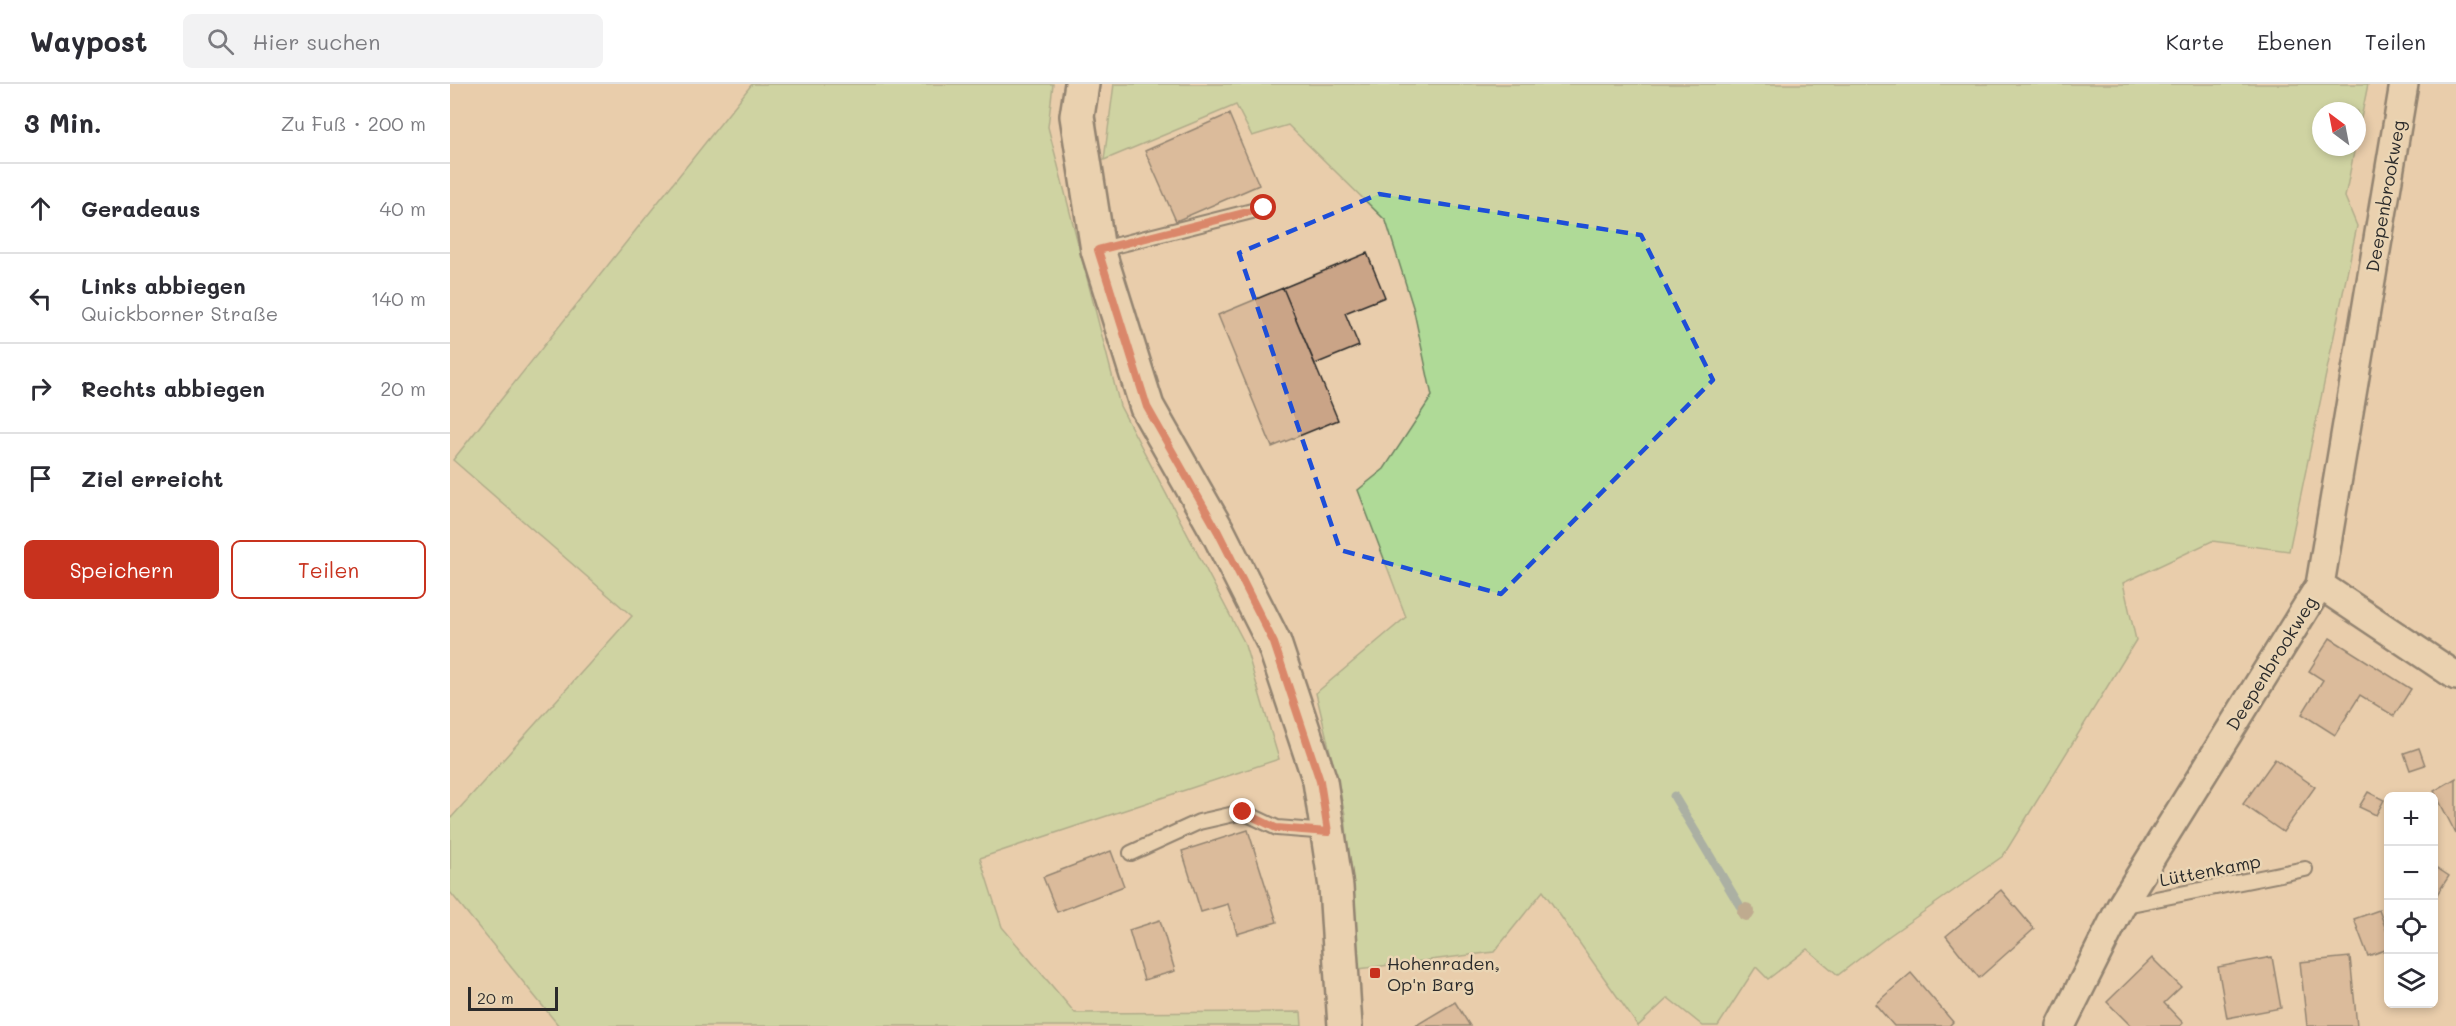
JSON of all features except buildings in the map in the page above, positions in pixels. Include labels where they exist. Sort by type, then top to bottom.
[{"type":"main road","points":[[1082,84],[1077,116],[1098,250],[1147,407],[1218,532],[1274,643],[1320,781],[1336,887],[1345,1026]]},
{"type":"street","name":"Deepenbrookweg","points":[[2061,1026],[2121,906],[2320,585],[2404,84]]},
{"type":"street","points":[[2320,585],[2456,675]]},
{"type":"lane","points":[[1098,250],[1264,208]]},
{"type":"lane","points":[[1131,853],[1199,822],[1243,812],[1276,828],[1328,832]]},
{"type":"lane","name":"Lüttenkamp","points":[[2121,906],[2305,869]]},
{"type":"highlighted area","points":[[1379,194],[1641,235],[1713,380],[1501,594],[1340,550],[1239,253]]},
{"type":"green space","points":[[752,84],[1053,84],[1048,127],[1120,406],[1244,642],[1279,759],[980,858],[1002,927],[1075,1013],[1301,1012],[1302,1026],[559,1026],[450,892],[450,819],[632,616],[453,460]]},
{"type":"green space","points":[[1114,84],[2368,84],[2364,102],[2312,102],[2312,156],[2353,156],[2345,197],[2357,226],[2289,551],[2212,541],[2123,583],[2136,640],[2003,856],[1838,975],[1807,949],[1768,979],[1756,967],[1718,1026],[1703,1026],[1668,998],[1638,1026],[1543,891],[1494,952],[1358,969],[1345,814],[1316,693],[1406,617],[1358,490],[1384,469],[1432,396],[1413,307],[1386,221],[1288,125],[1252,136],[1236,105],[1104,160]]},
{"type":"waterway","points":[[1674,796],[1740,906]]},
{"type":"place","name":"Hohenraden, Op'n Barg","points":[[1375,973]]},
{"type":"route","points":[[1243,812],[1252,814],[1276,828],[1328,832],[1320,781],[1274,643],[1218,532],[1147,407],[1098,250],[1264,208]]}]
